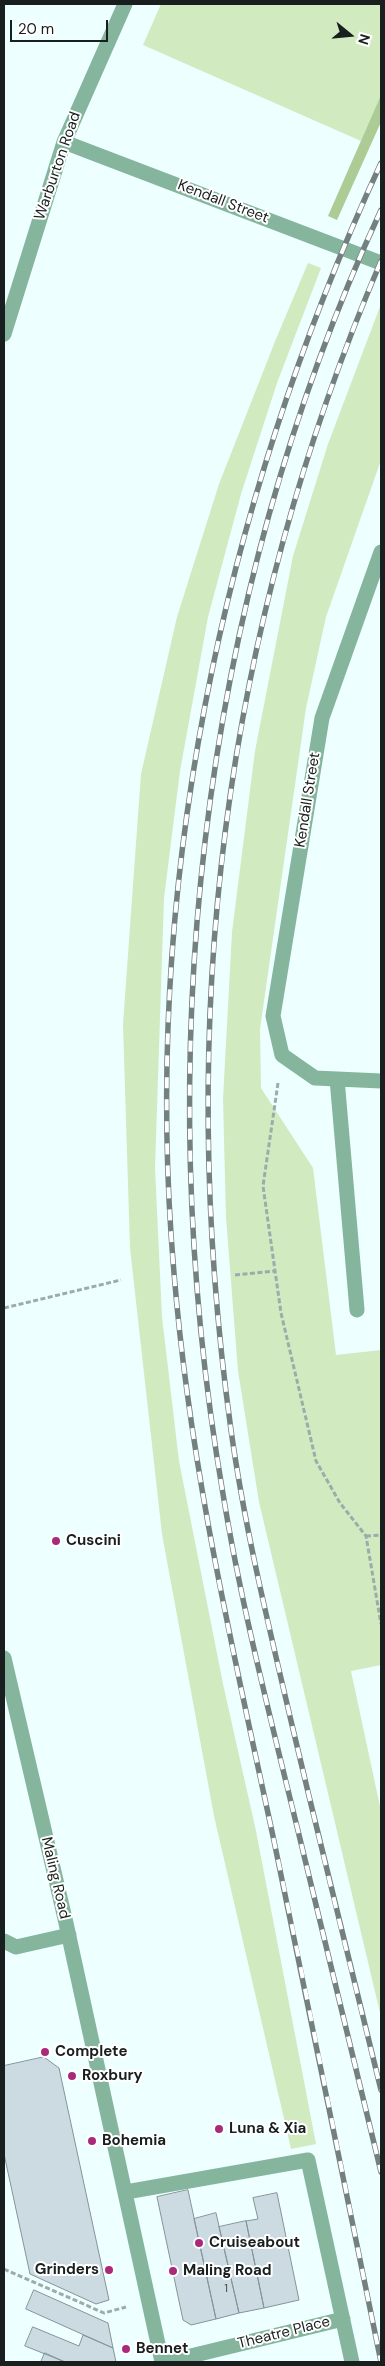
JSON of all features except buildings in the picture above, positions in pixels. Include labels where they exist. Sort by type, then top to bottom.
[{"type":"street","name":"Warburton Road","points":[[4,334],[64,142],[125,4]]},
{"type":"street","name":"Kendall Street","points":[[64,142],[381,263]]},
{"type":"street","name":"Kendall Street","points":[[282,1055],[273,1016],[322,718],[381,552]]},
{"type":"street","points":[[282,1055],[316,1078],[381,1081]]},
{"type":"street","points":[[336,1079],[357,1310]]},
{"type":"street","name":"Maling Road","points":[[4,1658],[69,1935],[162,2362]]},
{"type":"street","points":[[4,1942],[16,1947],[69,1935]]},
{"type":"street","points":[[126,2192],[308,2160],[352,2362]]},
{"type":"street","name":"Theatre Place","points":[[166,2362],[343,2319]]},
{"type":"path","points":[[282,1055],[263,1186],[281,1313],[316,1461],[340,1503],[366,1536],[381,1624]]},
{"type":"path","points":[[235,1275],[275,1271]]},
{"type":"path","points":[[4,1308],[121,1280]]},
{"type":"path","points":[[366,1536],[381,1535]]},
{"type":"path","points":[[4,2269],[104,2313],[150,2300]]},
{"type":"green space","points":[[161,4],[381,4],[381,95],[361,141],[143,45]]},
{"type":"green space","points":[[381,95],[381,122],[337,220],[328,216]]},
{"type":"green space","points":[[308,263],[321,268],[277,383],[241,494],[208,617],[180,771],[164,898],[155,1168],[162,1317],[179,1461],[223,1684],[256,1831],[316,2144],[291,2149],[214,1816],[162,1534],[130,1248],[123,1024],[141,774],[177,617],[219,484]]},
{"type":"green space","points":[[381,304],[381,460],[326,617],[306,708],[260,1029],[261,1088],[313,1168],[336,1355],[381,1350],[381,1665],[351,1671],[381,1811],[381,2017],[259,1502],[238,1371],[226,1217],[223,1099],[232,932],[255,751],[293,556],[328,444]]},
{"type":"railway","points":[[381,163],[325,294],[277,429],[236,566],[205,705],[183,846],[170,987],[167,1130],[174,1273],[181,1346],[202,1488],[229,1629],[381,2362]]},
{"type":"railway","points":[[381,210],[318,362],[268,518],[231,678],[205,840],[192,1003],[191,1168],[201,1331],[223,1494],[239,1581],[258,1667],[381,2172]]},
{"type":"railway","points":[[381,261],[326,402],[282,545],[248,689],[225,835],[212,982],[208,1130],[215,1279],[231,1430],[243,1504],[283,1688],[381,2090]]},
{"type":"place","name":"Cuscini","points":[[56,1541]]},
{"type":"place","name":"Complete","points":[[45,2052]]},
{"type":"place","name":"Roxbury","points":[[72,2076]]},
{"type":"place","name":"Luna & Xia","points":[[219,2129]]},
{"type":"place","name":"Bohemia","points":[[92,2141]]},
{"type":"place","name":"Cruiseabout","points":[[199,2243]]},
{"type":"place","name":"Grinders","points":[[109,2270]]},
{"type":"place","name":"Maling Road","points":[[173,2271]]},
{"type":"place","name":"Bennet","points":[[126,2349]]}]
